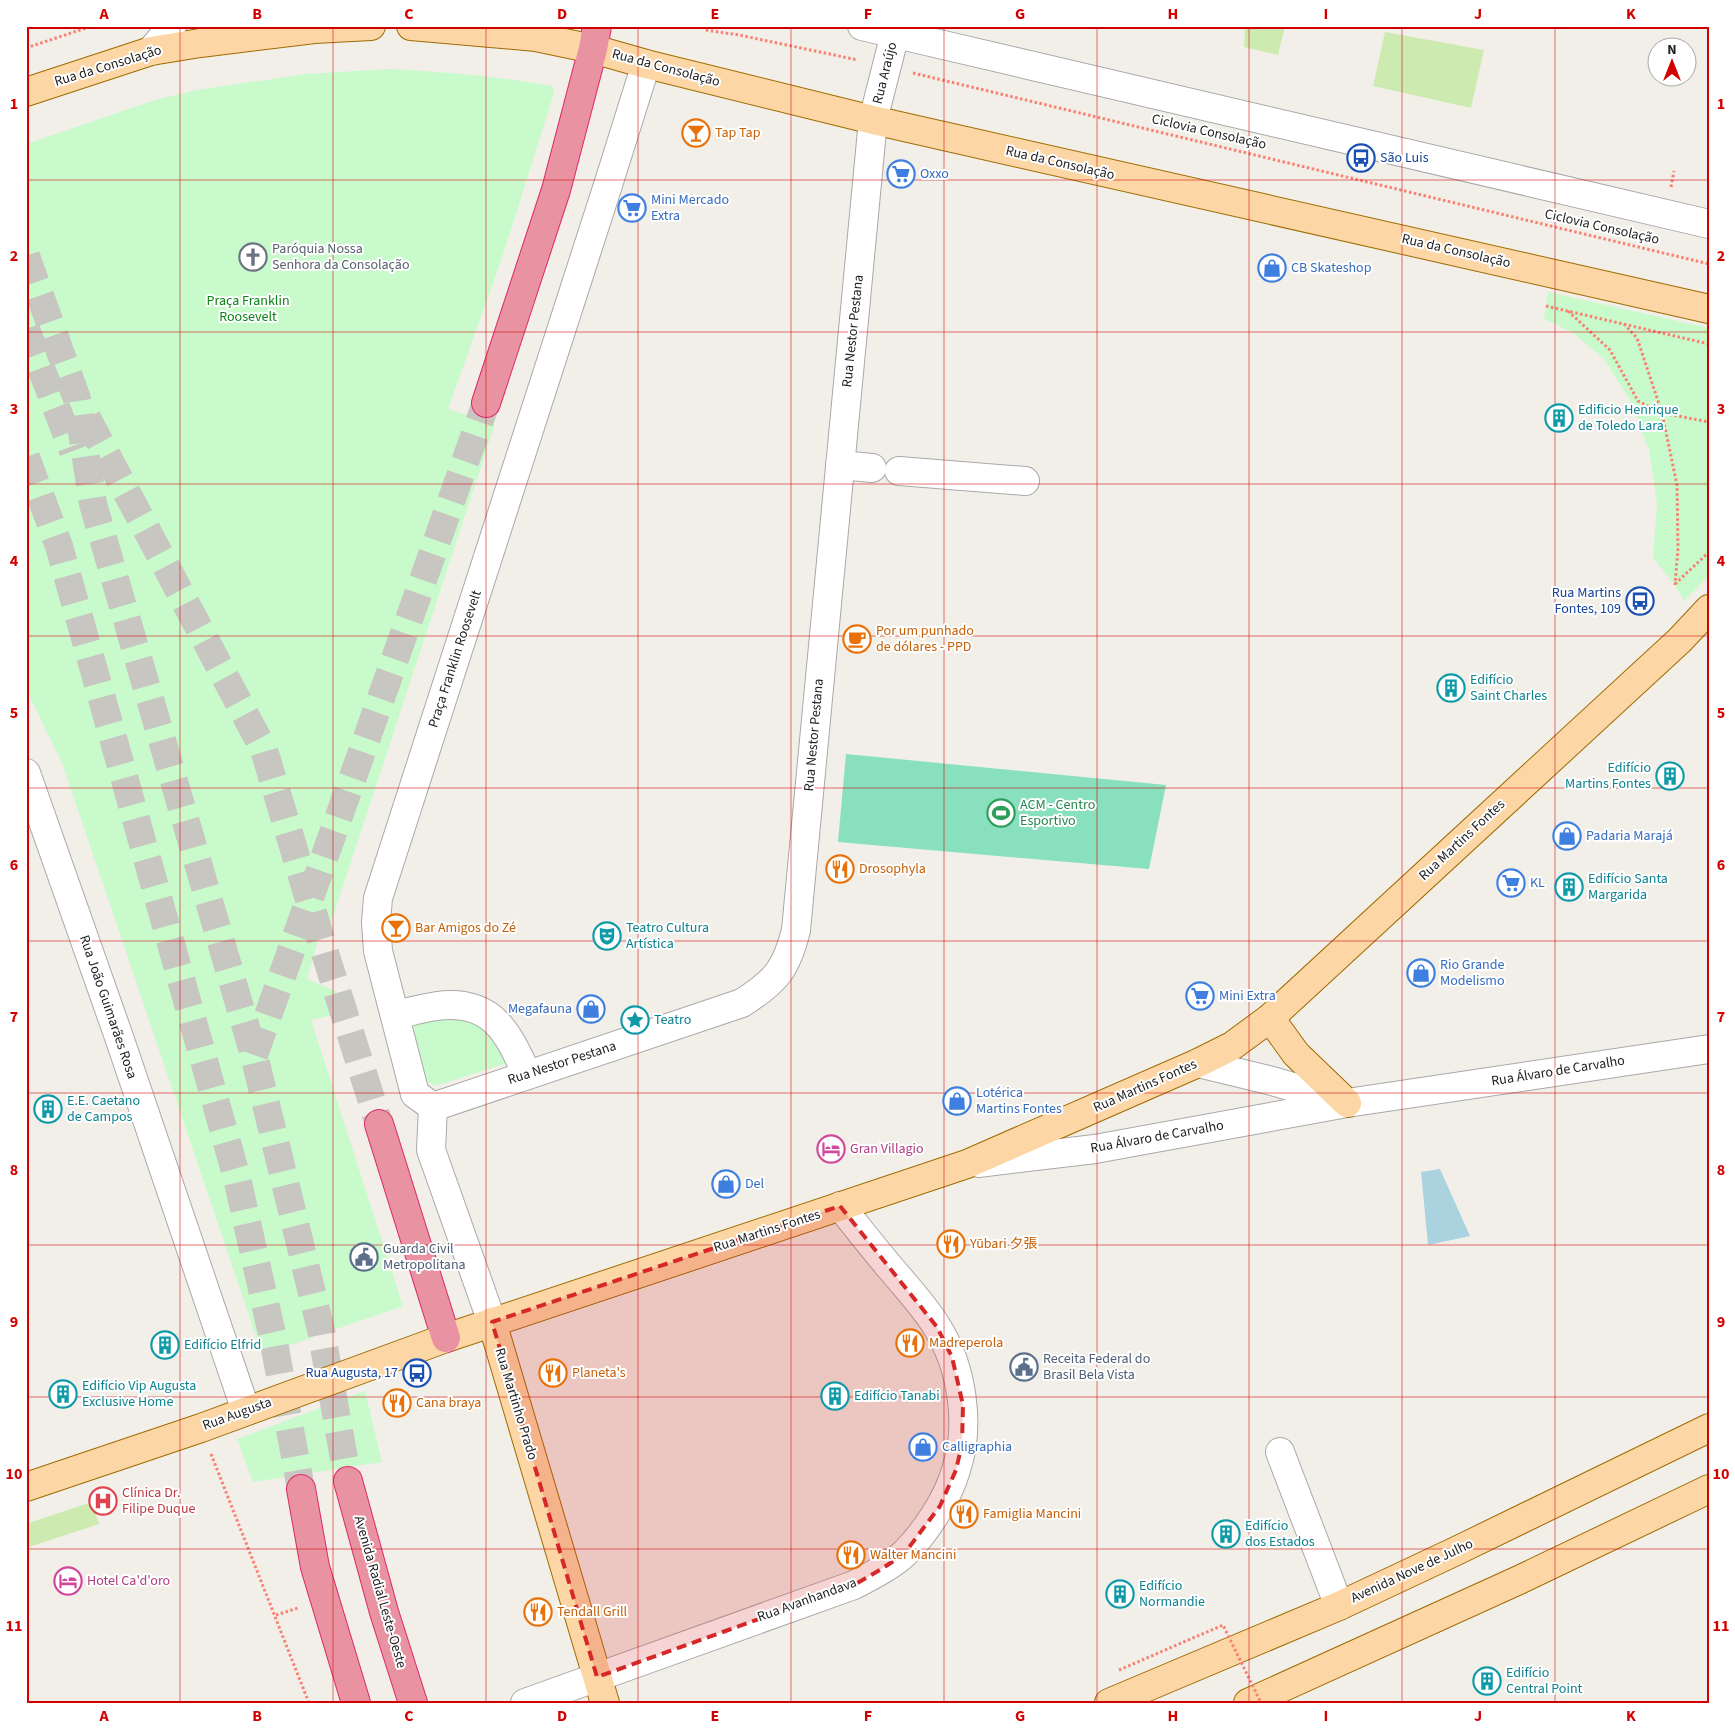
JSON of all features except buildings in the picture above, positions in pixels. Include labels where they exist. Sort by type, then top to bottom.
[{"type":"highway","points":[[486,403],[556,190],[595,38]]},
{"type":"highway","points":[[379,1124],[446,1338]]},
{"type":"highway","name":"Avenida Radial Leste-Oeste","points":[[348,1481],[384,1612],[413,1703]]},
{"type":"highway","points":[[301,1489],[315,1567],[356,1703]]},
{"type":"main road","name":"Rua da Consolação","points":[[26,92],[151,51],[200,42],[314,29],[370,26]]},
{"type":"main road","name":"Rua da Consolação","points":[[411,26],[475,30],[536,37],[595,38],[646,64],[873,120],[1709,309]]},
{"type":"main road","name":"Rua Martins Fontes","points":[[446,1338],[967,1164],[1198,1063],[1232,1046],[1270,1018],[1680,640],[1709,609]]},
{"type":"main road","points":[[1270,1018],[1296,1054],[1347,1103]]},
{"type":"main road","name":"Rua Martinho Prado","points":[[492,1322],[605,1703]]},
{"type":"main road","name":"Rua Augusta","points":[[26,1488],[201,1428],[446,1338]]},
{"type":"main road","name":"Avenida Nove de Julho","points":[[1109,1703],[1339,1606],[1709,1428]]},
{"type":"main road","points":[[1248,1703],[1519,1580],[1709,1489]]},
{"type":"street","points":[[151,51],[172,26]]},
{"type":"street","points":[[862,26],[896,30],[1709,224]]},
{"type":"street","name":"Rua Araújo","points":[[873,120],[896,30]]},
{"type":"street","name":"Praça Franklin Roosevelt","points":[[433,1107],[415,1094],[378,951],[376,922],[378,898],[646,64]]},
{"type":"street","name":"Rua Nestor Pestana","points":[[433,1107],[742,1003],[766,987],[783,968],[792,947],[796,930],[873,120]]},
{"type":"street","points":[[840,465],[872,468]]},
{"type":"street","points":[[900,471],[1025,481]]},
{"type":"street","name":"Rua João Guimarães Rosa","points":[[26,773],[120,1040],[246,1411]]},
{"type":"street","points":[[395,1015],[438,1006],[481,1010],[496,1022],[509,1039],[527,1075]]},
{"type":"street","name":"Rua Álvaro de Carvalho","points":[[967,1164],[1095,1148],[1347,1103],[1709,1048]]},
{"type":"street","name":"Rua Álvaro de Carvalho","points":[[1198,1063],[1272,1081],[1347,1103]]},
{"type":"street","name":"Rua Martinho Prado","points":[[433,1107],[431,1150],[492,1322]]},
{"type":"street","name":"Rua Avanhandava","points":[[525,1703],[854,1585],[904,1554],[923,1532],[940,1506],[956,1470],[962,1444],[963,1405],[952,1357],[932,1320],[840,1206]]},
{"type":"street","points":[[1280,1452],[1339,1606]]},
{"type":"path","points":[[26,48],[92,26]]},
{"type":"path","name":"Ciclovia Consolação","points":[[706,26],[705,30],[739,35],[887,67],[1709,264]]},
{"type":"path","points":[[1546,306],[1709,344]]},
{"type":"path","points":[[1568,311],[1610,350],[1638,401],[1662,413],[1709,422]]},
{"type":"path","points":[[1624,324],[1637,338],[1662,413],[1677,485],[1678,548],[1675,585],[1709,552]]},
{"type":"path","points":[[201,1428],[309,1703]]},
{"type":"path","points":[[1119,1670],[1223,1625],[1261,1703]]},
{"type":"highlighted area","points":[[840,1206],[937,1327],[952,1357],[963,1405],[962,1444],[956,1470],[940,1506],[904,1554],[854,1585],[597,1677],[492,1322]]},
{"type":"green space","points":[[1245,26],[1285,26],[1278,55],[1244,47]]},
{"type":"green space","points":[[1385,32],[1484,50],[1471,108],[1373,86]]},
{"type":"green space","name":"Praça Franklin Roosevelt","points":[[389,69],[451,73],[511,80],[552,86],[554,93],[502,258],[448,409],[495,424],[328,932],[321,929],[307,979],[338,993],[352,1011],[311,1020],[403,1306],[270,1352],[264,1351],[259,1345],[62,763],[26,689],[26,144],[158,99],[197,90],[306,74]]},
{"type":"green space","points":[[1548,292],[1709,328],[1709,576],[1684,601],[1675,585],[1653,558],[1657,503],[1649,450],[1631,402],[1604,359],[1572,332],[1544,319]]},
{"type":"green space","name":"ACM - Centro Esportivo","points":[[846,754],[1166,785],[1149,869],[838,842]]},
{"type":"green space","points":[[453,1016],[486,1025],[511,1062],[435,1086],[424,1079],[409,1023]]},
{"type":"green space","points":[[365,1391],[382,1462],[253,1482],[237,1439]]},
{"type":"green space","points":[[92,1502],[99,1524],[26,1548],[26,1524]]},
{"type":"water","points":[[1440,1169],[1470,1236],[1428,1245],[1421,1172]]},
{"type":"tunnel","points":[[26,256],[77,399],[93,504],[254,1055],[321,1330],[348,1481]]},
{"type":"tunnel","points":[[26,329],[73,451]]},
{"type":"tunnel","points":[[254,1055],[486,403]]},
{"type":"tunnel","points":[[87,418],[264,750],[379,1124]]},
{"type":"tunnel","points":[[26,457],[59,546],[237,1178],[274,1343],[301,1489]]},
{"type":"place","name":"Tap Tap","points":[[696,133]]},
{"type":"place","name":"São Luis","points":[[1361,158]]},
{"type":"place","name":"Oxxo","points":[[901,174]]},
{"type":"place","name":"Mini Mercado Extra","points":[[632,208]]},
{"type":"place","name":"Paróquia Nossa Senhora da Consolação","points":[[253,257]]},
{"type":"place","name":"CB Skateshop","points":[[1272,268]]},
{"type":"place","name":"Edificio Henrique de Toledo Lara","points":[[1559,418]]},
{"type":"place","name":"Rua Martins Fontes, 109","points":[[1640,601]]},
{"type":"place","name":"Por um punhado de dólares - PPD","points":[[857,639]]},
{"type":"place","name":"Edifício Saint Charles","points":[[1451,688]]},
{"type":"place","name":"Edifício Martins Fontes","points":[[1670,776]]},
{"type":"place","name":"ACM - Centro Esportivo","points":[[1001,813]]},
{"type":"place","name":"Padaria Marajá","points":[[1567,836]]},
{"type":"place","name":"Drosophyla","points":[[840,869]]},
{"type":"place","name":"KL","points":[[1511,883]]},
{"type":"place","name":"Edifício Santa Margarida","points":[[1569,887]]},
{"type":"place","name":"Bar Amigos do Zé","points":[[396,928]]},
{"type":"place","name":"Teatro Cultura Artística","points":[[607,936]]},
{"type":"place","name":"Rio Grande Modelismo","points":[[1421,973]]},
{"type":"place","name":"Mini Extra","points":[[1200,996]]},
{"type":"place","name":"Megafauna","points":[[591,1009]]},
{"type":"place","name":"Teatro","points":[[635,1020]]},
{"type":"place","name":"Lotérica Martins Fontes","points":[[957,1101]]},
{"type":"place","name":"E.E. Caetano de Campos","points":[[48,1109]]},
{"type":"place","name":"Gran Villagio","points":[[831,1149]]},
{"type":"place","name":"Del","points":[[726,1184]]},
{"type":"place","name":"Yūbari 夕張","points":[[951,1244]]},
{"type":"place","name":"Guarda Civil Metropolitana","points":[[364,1257]]},
{"type":"place","name":"Madreperola","points":[[910,1343]]},
{"type":"place","name":"Edifício Elfrid","points":[[165,1345]]},
{"type":"place","name":"Receita Federal do Brasil Bela Vista","points":[[1024,1367]]},
{"type":"place","name":"Rua Augusta, 17","points":[[417,1373]]},
{"type":"place","name":"Planeta's","points":[[553,1373]]},
{"type":"place","name":"Edifício Vip Augusta Exclusive Home","points":[[63,1394]]},
{"type":"place","name":"Edifício Tanabi","points":[[835,1396]]},
{"type":"place","name":"Cana braya","points":[[397,1403]]},
{"type":"place","name":"Calligraphia","points":[[923,1447]]},
{"type":"place","name":"Clínica Dr. Filipe Duque","points":[[103,1501]]},
{"type":"place","name":"Famiglia Mancini","points":[[964,1514]]},
{"type":"place","name":"Edifício dos Estados","points":[[1226,1534]]},
{"type":"place","name":"Walter Mancini","points":[[851,1555]]},
{"type":"place","name":"Hotel Ca'd'oro","points":[[68,1581]]},
{"type":"place","name":"Edifício Normandie","points":[[1120,1594]]},
{"type":"place","name":"Tendall Grill","points":[[538,1612]]},
{"type":"place","name":"Edifício Central Point","points":[[1487,1681]]}]
